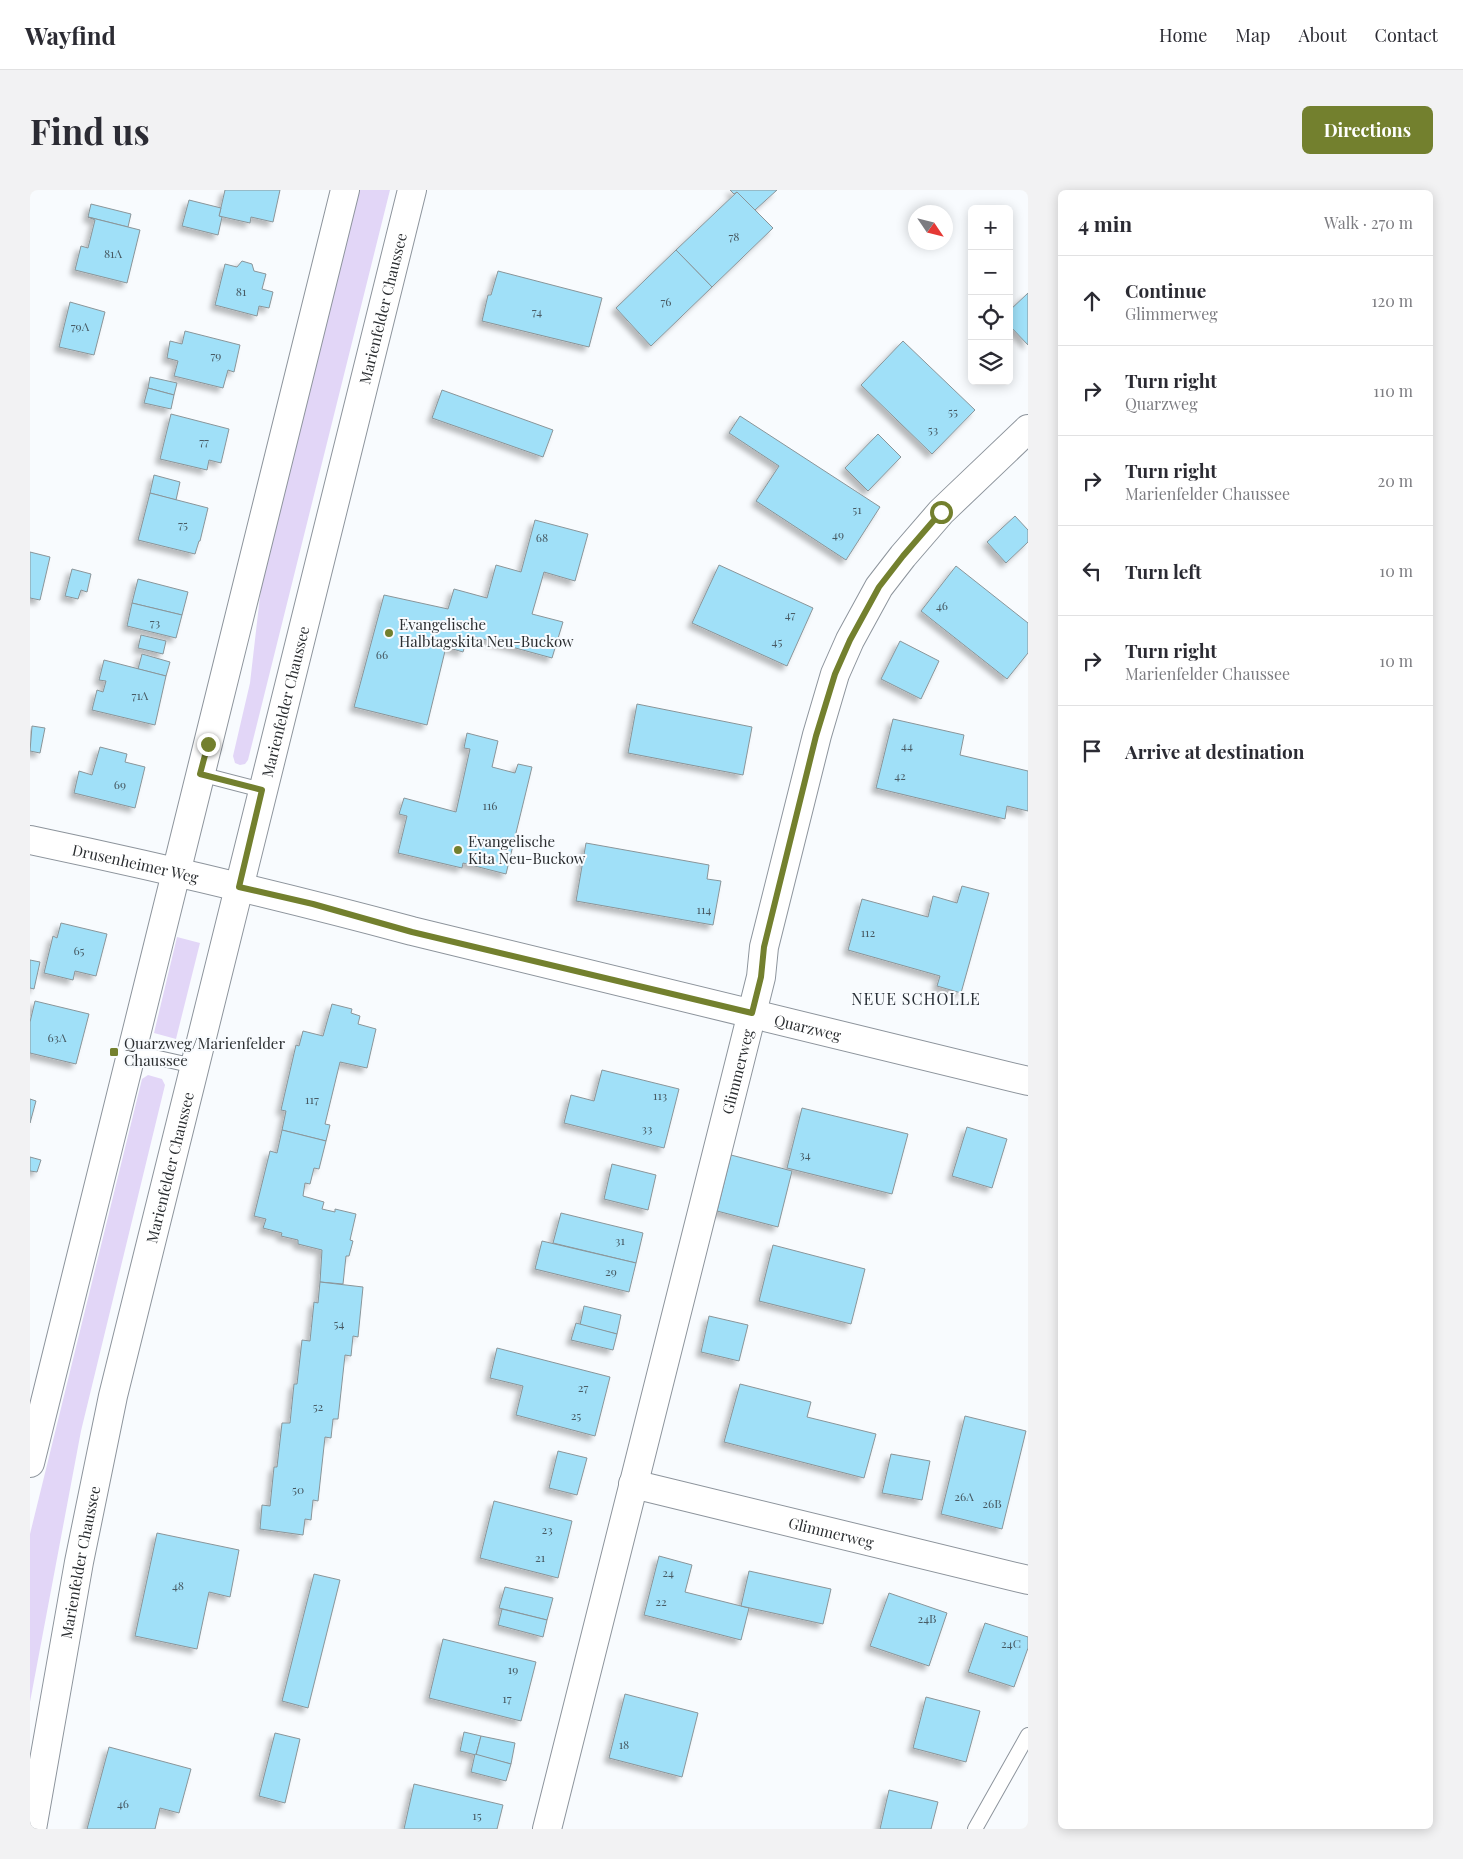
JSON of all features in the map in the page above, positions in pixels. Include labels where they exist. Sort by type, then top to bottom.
[{"type":"main road","points":[[30,1464],[345,190]]},
{"type":"main road","name":"Marienfelder Chaussee","points":[[32,1829],[60,1666],[115,1387],[412,190]]},
{"type":"main road","name":"Glimmerweg","points":[[547,1829],[761,977],[764,947],[816,736],[835,674],[850,640],[879,587],[903,556],[941,512],[1028,429]]},
{"type":"main road","name":"Drusenheimer Weg","points":[[30,840],[239,887]]},
{"type":"main road","name":"Quarzweg","points":[[239,887],[313,904],[412,932],[1028,1081]]},
{"type":"main road","name":"Glimmerweg","points":[[633,1484],[1028,1580]]},
{"type":"lane","points":[[200,774],[262,790]]},
{"type":"lane","points":[[132,1052],[194,1066]]},
{"type":"lane","points":[[975,1829],[1028,1735]]},
{"type":"shaded area","points":[[359,190],[390,190],[248,760],[245,764],[240,765],[235,763],[233,756],[250,683],[262,579]]},
{"type":"shaded area","points":[[177,937],[200,943],[176,1039],[154,1033]]},
{"type":"shaded area","points":[[148,1075],[162,1079],[165,1085],[81,1431],[30,1702],[30,1534],[142,1079]]},
{"type":"building","points":[[225,190],[280,190],[273,222],[251,217],[250,223],[219,216]]},
{"type":"building","points":[[730,190],[777,190],[755,210],[737,192],[734,194]]},
{"type":"building","points":[[737,192],[773,228],[712,287],[676,250]]},
{"type":"building","points":[[189,200],[221,208],[219,216],[222,217],[218,235],[182,226]]},
{"type":"building","points":[[91,204],[131,214],[128,227],[88,217]]},
{"type":"building","points":[[88,217],[140,230],[127,283],[75,270],[81,246],[88,248],[95,220]]},
{"type":"building","points":[[676,250],[712,287],[651,346],[616,308]]},
{"type":"building","points":[[242,261],[252,264],[254,271],[266,274],[262,289],[273,292],[269,308],[259,306],[257,316],[215,305],[225,264],[237,267]]},
{"type":"building","points":[[498,271],[602,298],[589,347],[482,321],[488,295],[491,295]]},
{"type":"building","points":[[1028,293],[1028,345],[1013,329],[1013,307]]},
{"type":"building","points":[[70,302],[105,312],[94,355],[59,347]]},
{"type":"building","points":[[185,331],[240,345],[234,372],[228,370],[223,388],[174,376],[178,361],[167,358],[170,341],[182,344]]},
{"type":"building","points":[[903,341],[975,410],[932,454],[861,385]]},
{"type":"building","points":[[150,377],[177,383],[174,395],[148,388]]},
{"type":"building","points":[[148,388],[174,395],[171,409],[144,403]]},
{"type":"building","points":[[442,390],[553,430],[543,457],[432,418]]},
{"type":"building","points":[[171,414],[229,429],[221,463],[209,460],[207,470],[160,459]]},
{"type":"building","points":[[740,416],[880,507],[846,560],[756,501],[779,466],[729,433]]},
{"type":"building","points":[[878,434],[901,457],[868,491],[845,468]]},
{"type":"building","points":[[154,475],[180,482],[176,500],[150,493]]},
{"type":"building","points":[[150,493],[208,508],[195,554],[138,540]]},
{"type":"building","points":[[1015,516],[1028,530],[1028,542],[1006,563],[987,542]]},
{"type":"building","points":[[535,520],[588,534],[575,581],[544,572],[532,614],[563,622],[552,658],[468,635],[463,652],[446,647],[427,725],[354,707],[384,595],[448,609],[454,589],[487,598],[496,565],[521,572]]},
{"type":"building","points":[[30,552],[50,557],[40,600],[30,598]]},
{"type":"building","points":[[719,565],[813,608],[787,666],[692,623]]},
{"type":"building","points":[[956,566],[1028,623],[1028,653],[1007,679],[921,611]]},
{"type":"building","points":[[72,569],[91,574],[87,592],[81,590],[78,599],[65,596]]},
{"type":"building","points":[[138,579],[188,592],[182,615],[132,603]]},
{"type":"building","points":[[132,603],[182,615],[176,638],[127,626]]},
{"type":"building","points":[[141,635],[166,641],[163,654],[138,648]]},
{"type":"building","points":[[900,641],[939,661],[921,699],[881,679]]},
{"type":"building","points":[[142,654],[170,662],[166,676],[138,669]]},
{"type":"building","points":[[104,660],[166,676],[155,725],[92,710],[97,690],[103,692],[106,681],[99,680]]},
{"type":"building","points":[[637,704],[752,727],[743,775],[628,753]]},
{"type":"building","points":[[893,719],[964,735],[960,755],[1028,771],[1028,811],[1007,806],[1005,819],[876,788]]},
{"type":"building","points":[[32,726],[45,728],[40,753],[30,751]]},
{"type":"building","points":[[467,733],[498,741],[492,767],[515,773],[518,764],[532,767],[506,874],[463,863],[462,868],[398,853],[407,816],[399,814],[404,798],[456,812],[470,749],[464,748]]},
{"type":"building","points":[[100,747],[127,754],[125,762],[145,767],[135,808],[74,793],[79,771],[92,775]]},
{"type":"building","points":[[586,843],[709,865],[707,879],[721,881],[713,925],[576,901]]},
{"type":"building","points":[[962,886],[989,893],[961,993],[937,986],[940,976],[848,950],[862,899],[928,917],[933,896],[957,903]]},
{"type":"building","points":[[61,923],[107,934],[96,976],[75,971],[73,980],[44,973],[53,936],[57,938]]},
{"type":"building","points":[[30,960],[40,962],[34,989],[30,988]]},
{"type":"building","points":[[35,1001],[89,1014],[76,1064],[30,1053],[30,1022]]},
{"type":"building","points":[[332,1004],[352,1009],[351,1013],[360,1016],[358,1024],[376,1029],[367,1068],[340,1062],[325,1124],[330,1125],[326,1141],[282,1130],[286,1111],[281,1110],[296,1045],[299,1046],[303,1031],[323,1036]]},
{"type":"building","points":[[602,1070],[679,1089],[664,1148],[564,1123],[571,1095],[594,1101]]},
{"type":"building","points":[[30,1099],[36,1101],[30,1123]]},
{"type":"building","points":[[802,1108],[908,1134],[892,1194],[787,1168]]},
{"type":"building","points":[[967,1127],[1007,1139],[992,1188],[952,1176]]},
{"type":"building","points":[[282,1130],[326,1141],[319,1169],[314,1168],[310,1184],[305,1183],[303,1196],[324,1202],[322,1209],[335,1212],[335,1209],[356,1214],[350,1240],[353,1241],[349,1256],[346,1256],[343,1284],[320,1282],[322,1250],[298,1244],[298,1240],[281,1236],[282,1233],[263,1228],[266,1219],[254,1216],[270,1151],[277,1153]]},
{"type":"building","points":[[731,1155],[792,1171],[778,1227],[717,1211]]},
{"type":"building","points":[[30,1157],[41,1160],[37,1172],[30,1171]]},
{"type":"building","points":[[612,1164],[656,1175],[648,1210],[604,1199]]},
{"type":"building","points":[[561,1213],[643,1233],[636,1263],[553,1243]]},
{"type":"building","points":[[542,1241],[636,1263],[629,1292],[535,1269]]},
{"type":"building","points":[[773,1245],[865,1269],[851,1324],[759,1301]]},
{"type":"building","points":[[320,1282],[363,1287],[358,1337],[353,1336],[351,1356],[345,1355],[338,1419],[333,1419],[331,1438],[325,1437],[318,1501],[313,1500],[311,1520],[305,1519],[303,1535],[260,1529],[262,1505],[270,1506],[274,1467],[277,1467],[282,1423],[290,1423],[294,1384],[297,1384],[302,1340],[310,1341],[314,1302],[318,1303]]},
{"type":"building","points":[[584,1306],[621,1315],[617,1334],[580,1325]]},
{"type":"building","points":[[709,1316],[748,1325],[739,1361],[701,1352]]},
{"type":"building","points":[[576,1323],[617,1334],[613,1350],[571,1340]]},
{"type":"building","points":[[497,1348],[610,1377],[595,1436],[516,1415],[523,1386],[490,1378]]},
{"type":"building","points":[[740,1384],[811,1402],[807,1417],[876,1434],[864,1478],[724,1442]]},
{"type":"building","points":[[965,1416],[1026,1431],[1002,1529],[941,1514]]},
{"type":"building","points":[[558,1451],[587,1458],[577,1495],[549,1488]]},
{"type":"building","points":[[891,1454],[930,1461],[922,1500],[882,1493]]},
{"type":"building","points":[[494,1501],[572,1521],[558,1578],[480,1558]]},
{"type":"building","points":[[157,1533],[239,1550],[230,1597],[209,1592],[197,1649],[135,1636]]},
{"type":"building","points":[[659,1556],[692,1565],[685,1592],[749,1608],[741,1640],[644,1615]]},
{"type":"building","points":[[749,1571],[831,1589],[823,1624],[741,1606]]},
{"type":"building","points":[[314,1574],[340,1580],[308,1708],[282,1701]]},
{"type":"building","points":[[505,1587],[553,1598],[547,1620],[499,1608]]},
{"type":"building","points":[[889,1593],[947,1613],[929,1666],[870,1646]]},
{"type":"building","points":[[502,1609],[547,1620],[543,1637],[498,1625]]},
{"type":"building","points":[[985,1623],[1028,1637],[1028,1648],[1014,1687],[968,1672]]},
{"type":"building","points":[[443,1639],[536,1662],[521,1721],[429,1698]]},
{"type":"building","points":[[625,1694],[698,1713],[682,1777],[609,1758]]},
{"type":"building","points":[[926,1697],[980,1711],[966,1762],[913,1748]]},
{"type":"building","points":[[464,1732],[481,1736],[476,1755],[460,1751]]},
{"type":"building","points":[[275,1733],[300,1739],[285,1803],[259,1796]]},
{"type":"building","points":[[481,1736],[515,1743],[511,1764],[476,1755]]},
{"type":"building","points":[[109,1747],[191,1769],[179,1813],[160,1808],[155,1829],[87,1829]]},
{"type":"building","points":[[475,1754],[511,1764],[506,1781],[471,1772]]},
{"type":"building","points":[[414,1784],[503,1805],[497,1829],[404,1829]]},
{"type":"building","points":[[889,1790],[938,1802],[931,1829],[880,1829]]},
{"type":"place","name":"Evangelische Halbtagskita Neu-Buckow","points":[[389,633]]},
{"type":"place","name":"Evangelische Kita Neu-Buckow","points":[[458,850]]},
{"type":"place","name":"Quarzweg/Marienfelder Chaussee","points":[[114,1052]]},
{"type":"district","name":"NEUE SCHOLLE","points":[[916,998]]},
{"type":"route","points":[[208,744],[200,774],[262,790],[239,887],[313,904],[412,932],[752,1013],[761,977],[764,947],[816,736],[835,674],[850,640],[879,587],[941,512]]}]
